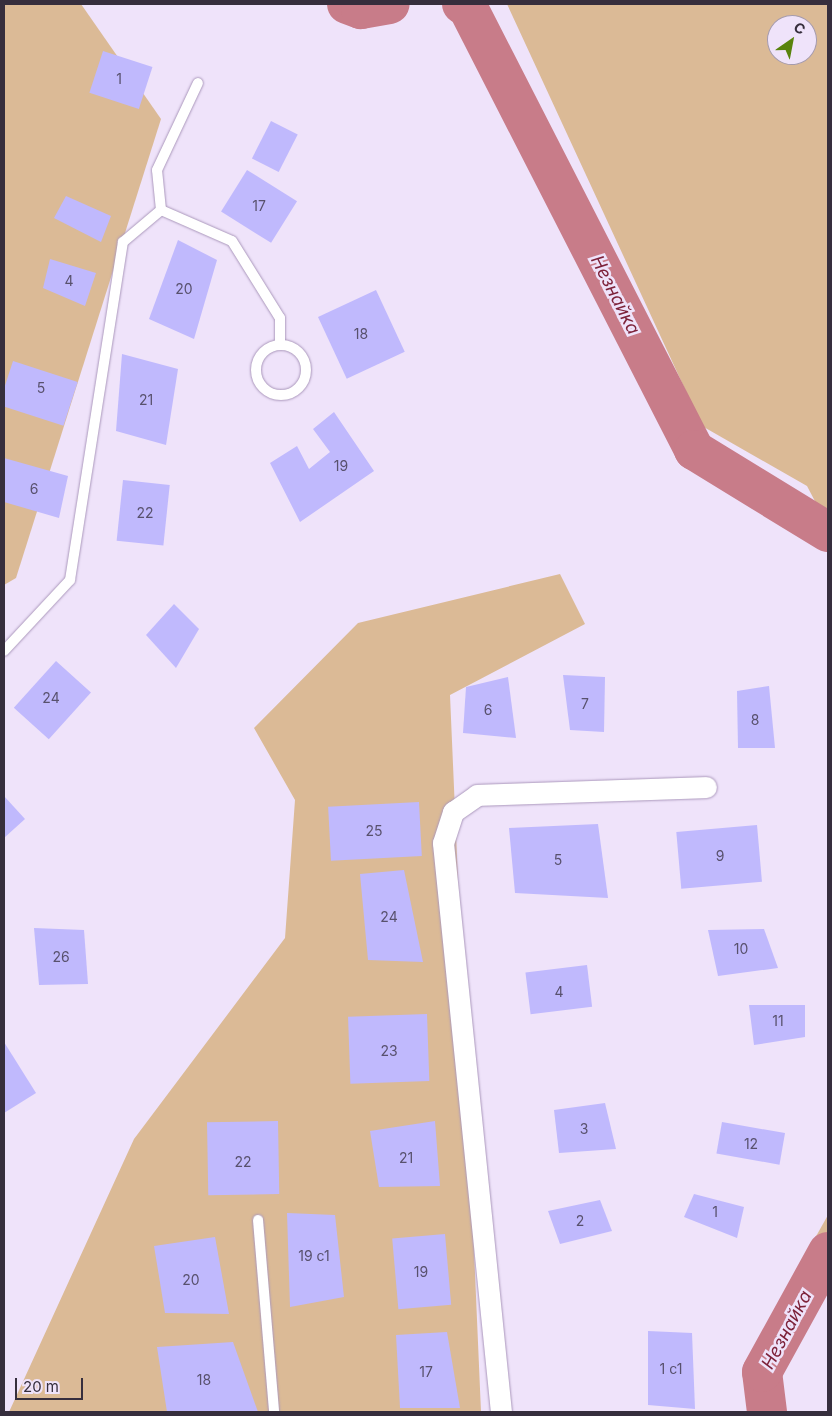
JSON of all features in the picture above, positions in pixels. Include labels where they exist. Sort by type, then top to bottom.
[{"type":"street","points":[[501,1412],[443,843],[453,812],[477,795],[706,787]]},
{"type":"lane","points":[[161,210],[157,170],[198,83]]},
{"type":"lane","points":[[161,210],[232,241],[280,318],[280,344]]},
{"type":"lane","points":[[4,651],[70,580],[123,242],[161,210]]},
{"type":"lane","points":[[280,344],[294,348],[307,363],[303,384],[286,396],[262,390],[254,370],[262,352],[280,344]]},
{"type":"lane","points":[[258,1220],[274,1412]]},
{"type":"shaded area","points":[[4,4],[81,4],[161,119],[16,578],[4,585]]},
{"type":"shaded area","points":[[507,4],[828,4],[828,526],[807,486],[702,426]]},
{"type":"shaded area","points":[[560,574],[585,624],[450,695],[481,1412],[9,1412],[134,1139],[285,938],[295,800],[254,728],[358,623]]},
{"type":"shaded area","points":[[828,1215],[828,1262],[806,1254]]},
{"type":"building","points":[[103,51],[152,67],[139,109],[89,93]]},
{"type":"building","points":[[271,121],[298,135],[279,172],[252,158]]},
{"type":"building","points":[[247,170],[297,201],[271,243],[221,212]]},
{"type":"building","points":[[66,196],[111,216],[101,242],[54,218]]},
{"type":"building","points":[[178,240],[217,260],[194,339],[149,319]]},
{"type":"building","points":[[50,259],[96,273],[85,306],[43,288]]},
{"type":"building","points":[[376,290],[405,352],[347,379],[318,317]]},
{"type":"building","points":[[122,354],[178,369],[166,445],[116,431]]},
{"type":"building","points":[[13,361],[78,382],[63,426],[4,406],[4,389]]},
{"type":"building","points":[[334,412],[374,471],[300,522],[270,463],[297,446],[309,469],[330,452],[313,429]]},
{"type":"building","points":[[4,458],[68,476],[59,518],[4,502]]},
{"type":"building","points":[[123,480],[170,485],[163,546],[117,541]]},
{"type":"building","points":[[174,604],[199,629],[176,668],[146,635]]},
{"type":"building","points":[[56,661],[91,692],[49,739],[14,708]]},
{"type":"building","points":[[563,675],[605,677],[604,732],[570,730]]},
{"type":"building","points":[[508,677],[516,738],[463,733],[466,687]]},
{"type":"building","points":[[769,686],[775,748],[738,748],[737,691]]},
{"type":"building","points":[[4,796],[25,819],[4,838]]},
{"type":"building","points":[[419,802],[422,856],[331,861],[328,807]]},
{"type":"building","points":[[598,824],[608,898],[515,893],[509,828]]},
{"type":"building","points":[[757,825],[762,882],[681,889],[676,832]]},
{"type":"building","points":[[404,870],[423,962],[368,960],[360,874]]},
{"type":"building","points":[[34,928],[84,930],[88,984],[39,985]]},
{"type":"building","points":[[764,929],[778,968],[718,976],[708,930]]},
{"type":"building","points":[[587,965],[592,1007],[531,1014],[525,973]]},
{"type":"building","points":[[749,1005],[805,1005],[805,1037],[754,1045]]},
{"type":"building","points":[[427,1014],[429,1081],[350,1084],[348,1017]]},
{"type":"building","points":[[4,1042],[36,1093],[4,1113]]},
{"type":"building","points":[[605,1103],[616,1149],[559,1153],[554,1110]]},
{"type":"building","points":[[278,1121],[279,1194],[208,1195],[207,1122]]},
{"type":"building","points":[[435,1121],[440,1186],[379,1187],[370,1131]]},
{"type":"building","points":[[722,1122],[785,1133],[779,1165],[716,1154]]},
{"type":"building","points":[[694,1194],[744,1207],[737,1238],[684,1217]]},
{"type":"building","points":[[600,1200],[612,1231],[560,1244],[548,1211]]},
{"type":"building","points":[[287,1213],[335,1215],[344,1297],[290,1307]]},
{"type":"building","points":[[445,1234],[451,1305],[398,1309],[392,1239]]},
{"type":"building","points":[[215,1237],[229,1314],[165,1313],[154,1246]]},
{"type":"building","points":[[648,1331],[692,1333],[695,1409],[648,1405]]},
{"type":"building","points":[[447,1332],[460,1408],[400,1408],[396,1335]]},
{"type":"building","points":[[233,1342],[258,1412],[167,1412],[157,1347]]},
{"type":"waterway","name":"Незнайка","points":[[347,4],[361,9],[390,4]]},
{"type":"waterway","name":"Незнайка","points":[[462,4],[467,6],[694,450],[828,532]]},
{"type":"waterway","name":"Незнайка","points":[[767,1412],[762,1372],[828,1252]]}]
